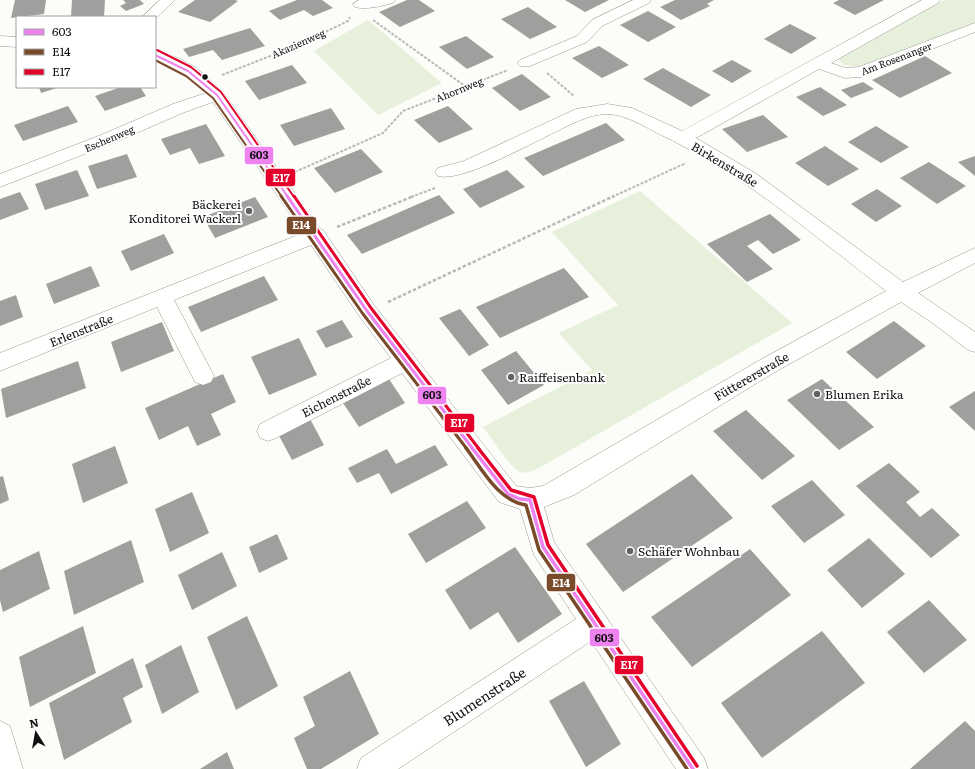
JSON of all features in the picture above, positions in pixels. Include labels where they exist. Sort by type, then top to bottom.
[{"type":"street","points":[[150,16],[168,0]]},
{"type":"street","points":[[360,4],[388,0]]},
{"type":"street","points":[[528,61],[582,38],[597,23],[644,0]]},
{"type":"street","points":[[683,138],[933,0]]},
{"type":"street","name":"Am Rosenanger","points":[[817,63],[845,73],[862,72],[975,27]]},
{"type":"street","points":[[0,41],[16,42]]},
{"type":"street","points":[[156,55],[178,64],[210,88],[316,235],[367,311],[404,362],[508,494],[520,499],[530,500],[543,547],[692,769]]},
{"type":"street","name":"Eschenweg","points":[[0,181],[100,142],[179,108],[210,88]]},
{"type":"street","name":"Birkenstraße","points":[[444,172],[470,165],[589,111],[607,108],[626,112],[683,138],[749,177],[900,291],[941,318],[975,344]]},
{"type":"street","name":"Erlenstraße","points":[[0,362],[316,235]]},
{"type":"street","name":"Füttererstraße","points":[[530,500],[545,497],[565,487],[736,384],[900,291],[975,255]]},
{"type":"street","points":[[162,297],[203,376]]},
{"type":"street","name":"Eichenstraße","points":[[268,431],[404,362]]},
{"type":"street","name":"Blumenstraße","points":[[372,769],[595,623]]},
{"type":"street","points":[[0,736],[8,769]]},
{"type":"path","points":[[360,4],[370,18],[465,86]]},
{"type":"path","name":"Akazienweg","points":[[210,88],[348,21],[360,4]]},
{"type":"path","points":[[528,61],[582,103],[589,111]]},
{"type":"path","name":"Ahornweg","points":[[275,180],[383,133],[403,111],[528,61]]},
{"type":"path","points":[[367,311],[692,160],[704,150]]},
{"type":"path","points":[[316,235],[435,188],[444,172]]},
{"type":"green space","points":[[945,0],[975,0],[975,23],[858,67],[844,65],[839,60],[871,39]]},
{"type":"green space","points":[[368,20],[442,83],[378,115],[314,51]]},
{"type":"green space","points":[[640,191],[792,323],[539,468],[528,472],[521,472],[506,459],[483,427],[592,370],[559,333],[618,305],[552,232]]},
{"type":"building","points":[[15,0],[46,0],[44,14],[16,16],[16,17],[11,18]]},
{"type":"building","points":[[72,0],[105,0],[104,16],[71,16]]},
{"type":"building","points":[[123,0],[140,0],[144,4],[126,11],[120,6],[126,3]]},
{"type":"building","points":[[195,0],[238,1],[210,22],[178,12]]},
{"type":"building","points":[[297,0],[322,0],[333,8],[313,16],[304,10],[280,20],[269,11]]},
{"type":"building","points":[[407,0],[419,0],[435,11],[400,27],[379,12]]},
{"type":"building","points":[[565,0],[609,0],[585,12]]},
{"type":"building","points":[[675,0],[714,0],[707,4],[710,6],[681,20],[660,7]]},
{"type":"building","points":[[839,0],[884,0],[855,15],[833,3]]},
{"type":"building","points":[[528,7],[557,27],[530,39],[501,19]]},
{"type":"building","points":[[648,11],[676,27],[648,42],[620,25]]},
{"type":"building","points":[[790,24],[817,38],[791,54],[764,39]]},
{"type":"building","points":[[250,28],[265,46],[222,60],[213,50],[189,57],[183,49]]},
{"type":"building","points":[[466,36],[494,57],[467,69],[439,47]]},
{"type":"building","points":[[599,46],[629,65],[602,78],[572,58]]},
{"type":"building","points":[[925,56],[952,73],[900,98],[872,80]]},
{"type":"building","points":[[732,60],[752,71],[732,83],[712,71]]},
{"type":"building","points":[[292,65],[307,83],[259,100],[245,81]]},
{"type":"building","points":[[663,68],[711,95],[691,107],[643,79]]},
{"type":"building","points":[[522,74],[551,97],[520,111],[492,88]]},
{"type":"building","points":[[863,82],[874,89],[851,98],[841,90]]},
{"type":"building","points":[[820,87],[847,105],[823,116],[796,97]]},
{"type":"building","points":[[39,88],[57,88],[41,93]]},
{"type":"building","points":[[118,88],[141,88],[146,96],[105,111],[95,96]]},
{"type":"building","points":[[68,106],[78,122],[23,141],[14,125]]},
{"type":"building","points":[[448,106],[473,129],[439,143],[414,120]]},
{"type":"building","points":[[331,108],[345,129],[294,146],[280,125]]},
{"type":"building","points":[[763,115],[788,137],[747,152],[722,129]]},
{"type":"building","points":[[606,123],[625,140],[543,176],[524,158]]},
{"type":"building","points":[[206,124],[225,156],[199,164],[190,148],[170,155],[161,139]]},
{"type":"building","points":[[876,126],[909,147],[881,163],[848,142]]},
{"type":"building","points":[[825,146],[859,169],[828,186],[795,163]]},
{"type":"building","points":[[361,149],[383,172],[335,193],[314,168]]},
{"type":"building","points":[[127,154],[137,177],[97,189],[88,166]]},
{"type":"building","points":[[975,156],[975,176],[958,162]]},
{"type":"building","points":[[929,162],[966,186],[937,204],[900,178]]},
{"type":"building","points":[[77,170],[89,196],[45,210],[35,184]]},
{"type":"building","points":[[507,170],[525,187],[480,208],[463,189]]},
{"type":"building","points":[[877,189],[902,206],[876,222],[851,204]]},
{"type":"building","points":[[20,192],[29,209],[0,220],[0,199]]},
{"type":"building","points":[[439,195],[455,213],[362,254],[347,235]]},
{"type":"building","points":[[255,197],[268,217],[215,238],[203,217]]},
{"type":"building","points":[[770,214],[801,240],[773,254],[758,240],[747,246],[773,269],[747,282],[707,244]]},
{"type":"building","points":[[164,234],[174,253],[131,271],[121,251]]},
{"type":"building","points":[[91,266],[100,286],[54,304],[46,284]]},
{"type":"building","points":[[564,268],[589,297],[500,338],[476,307]]},
{"type":"building","points":[[264,276],[278,300],[201,332],[188,307]]},
{"type":"building","points":[[16,295],[23,317],[0,326],[0,301]]},
{"type":"building","points":[[460,309],[489,345],[469,356],[439,318]]},
{"type":"building","points":[[342,320],[353,337],[326,348],[316,331]]},
{"type":"building","points":[[894,321],[926,346],[877,379],[846,352]]},
{"type":"building","points":[[162,322],[174,351],[121,372],[111,342]]},
{"type":"building","points":[[299,338],[317,375],[269,395],[251,357]]},
{"type":"building","points":[[516,351],[544,385],[508,405],[481,370]]},
{"type":"building","points":[[78,361],[86,388],[6,418],[1,389]]},
{"type":"building","points":[[223,374],[236,402],[211,414],[221,435],[197,446],[188,426],[159,440],[145,408]]},
{"type":"building","points":[[389,379],[405,403],[359,427],[343,403]]},
{"type":"building","points":[[822,379],[874,427],[839,450],[787,400]]},
{"type":"building","points":[[975,391],[975,431],[949,407]]},
{"type":"building","points":[[746,410],[795,456],[762,480],[713,431]]},
{"type":"building","points":[[309,417],[324,445],[292,460],[277,432]]},
{"type":"building","points":[[435,445],[448,465],[391,494],[379,473],[357,483],[348,468],[387,449],[396,464]]},
{"type":"building","points":[[115,446],[128,483],[83,503],[72,464]]},
{"type":"building","points":[[889,463],[920,492],[906,502],[920,517],[932,508],[960,535],[931,558],[856,486]]},
{"type":"building","points":[[692,474],[733,518],[623,592],[586,544]]},
{"type":"building","points":[[3,476],[9,500],[0,504],[0,477]]},
{"type":"building","points":[[812,480],[845,515],[804,543],[771,506]]},
{"type":"building","points":[[192,492],[209,533],[170,552],[155,509]]},
{"type":"building","points":[[467,501],[486,528],[426,563],[408,534]]},
{"type":"building","points":[[277,534],[288,559],[259,573],[249,547]]},
{"type":"building","points":[[869,538],[905,574],[862,608],[827,570]]},
{"type":"building","points":[[131,540],[144,582],[74,615],[64,571]]},
{"type":"building","points":[[515,547],[562,614],[518,643],[498,612],[470,630],[445,590]]},
{"type":"building","points":[[750,549],[791,595],[692,667],[651,617]]},
{"type":"building","points":[[39,551],[50,589],[3,612],[0,600],[0,570]]},
{"type":"building","points":[[222,552],[237,586],[192,610],[178,575]]},
{"type":"building","points":[[929,600],[967,640],[924,673],[887,632]]},
{"type":"building","points":[[247,616],[278,686],[236,710],[207,637]]},
{"type":"building","points":[[83,626],[96,673],[30,707],[19,657]]},
{"type":"building","points":[[822,631],[865,683],[762,758],[721,703]]},
{"type":"building","points":[[181,645],[199,692],[162,714],[145,665]]},
{"type":"building","points":[[133,658],[143,687],[123,698],[132,722],[64,760],[49,703]]},
{"type":"building","points":[[350,671],[379,734],[321,769],[307,769],[294,738],[315,726],[303,697]]},
{"type":"building","points":[[584,681],[621,744],[586,767],[549,701]]},
{"type":"building","points":[[965,721],[975,731],[975,769],[910,769]]},
{"type":"building","points":[[227,752],[234,769],[200,769]]},
{"type":"transit line","name":"E17","points":[[157,50],[184,62],[221,92],[371,308],[511,490],[534,497],[548,545],[697,766]]},
{"type":"transit line","name":"603","points":[[156,55],[173,62],[188,71],[217,95],[367,311],[508,494],[520,499],[530,500]]},
{"type":"transit line","name":"E14","points":[[156,60],[172,67],[186,76],[213,98],[363,314],[504,497],[519,504],[526,505],[539,550],[687,769]]},
{"type":"transit line","name":"603","points":[[530,500],[543,547],[693,769]]},
{"type":"place","name":"Bäckerei Konditorei Wackerl","points":[[249,211]]},
{"type":"place","name":"Raiffeisenbank","points":[[511,377]]},
{"type":"place","name":"Blumen Erika","points":[[817,394]]},
{"type":"place","name":"Schäfer Wohnbau","points":[[630,551]]}]
